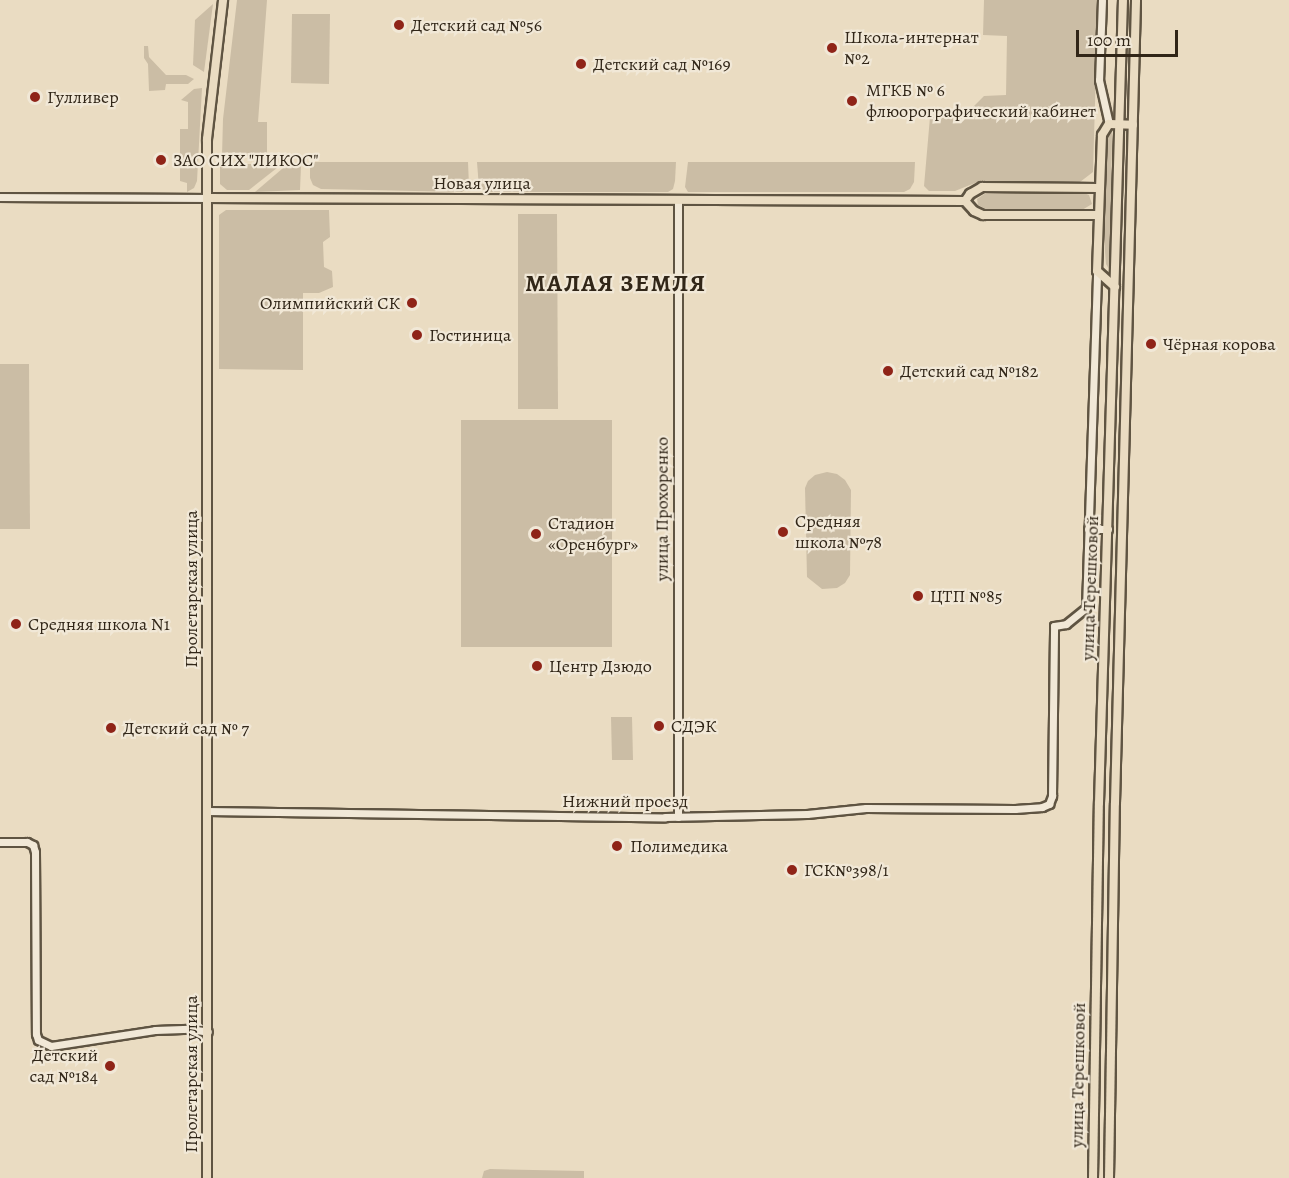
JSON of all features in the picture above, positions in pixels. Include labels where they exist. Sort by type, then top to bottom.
[{"type":"main road","name":"Пролетарская улица","points":[[207,1178],[207,139],[223,0]]},
{"type":"main road","name":"улица Терешковой","points":[[1093,1178],[1097,900],[1123,0]]},
{"type":"main road","name":"улица Терешковой","points":[[1109,1178],[1124,430],[1136,0]]},
{"type":"main road","points":[[1115,287],[1097,272],[1097,215],[1102,135],[1109,124],[1133,124]]},
{"type":"main road","name":"Новая улица","points":[[964,201],[981,187],[1098,188]]},
{"type":"main road","name":"Новая улица","points":[[207,198],[964,201],[974,211],[983,215],[1097,215]]},
{"type":"main road","points":[[1111,430],[1116,433],[1124,430]]},
{"type":"street","points":[[1102,0],[1099,80],[1109,124]]},
{"type":"street","name":"Новая улица","points":[[0,197],[207,198]]},
{"type":"street","name":"улица Прохоренко","points":[[678,201],[678,817]]},
{"type":"street","points":[[1097,272],[1088,529],[1108,529]]},
{"type":"street","name":"Нижний проезд","points":[[208,812],[678,817],[807,814],[866,808],[1042,807],[1049,804],[1052,796],[1054,626],[1066,624],[1086,608],[1088,529]]},
{"type":"street","points":[[0,842],[27,842],[33,844],[35,852],[36,1034],[38,1040],[51,1046],[155,1030],[190,1029],[208,1032]]},
{"type":"shaded area","points":[[237,0],[267,0],[258,122],[267,122],[267,156],[222,156],[223,119]]},
{"type":"shaded area","points":[[984,0],[1098,0],[1093,172],[1080,182],[980,181],[955,191],[929,191],[924,186],[930,117],[972,116],[971,109],[984,96],[1006,95],[1007,36],[983,35]]},
{"type":"shaded area","points":[[213,4],[204,72],[193,65],[195,20]]},
{"type":"shaded area","points":[[292,14],[330,14],[329,84],[291,83]]},
{"type":"shaded area","points":[[144,46],[148,46],[149,57],[166,75],[186,75],[194,79],[188,84],[166,84],[165,90],[149,91],[148,64],[144,58]]},
{"type":"shaded area","points":[[202,88],[197,181],[194,188],[187,192],[187,183],[180,181],[180,129],[188,129],[188,102],[181,100],[194,89]]},
{"type":"shaded area","points":[[1112,132],[1110,271],[1106,264],[1100,187],[1107,139]]},
{"type":"shaded area","points":[[310,162],[468,162],[469,186],[462,192],[321,189],[313,185],[310,178]]},
{"type":"shaded area","points":[[477,162],[676,162],[673,189],[668,192],[487,192],[479,188]]},
{"type":"shaded area","points":[[688,162],[915,162],[914,182],[910,189],[904,192],[688,192],[685,187]]},
{"type":"shaded area","points":[[289,163],[301,165],[300,190],[255,192]]},
{"type":"shaded area","points":[[220,164],[282,164],[249,190],[227,190],[220,184]]},
{"type":"shaded area","points":[[986,193],[1084,193],[1089,195],[1092,204],[1082,210],[990,211],[978,205],[977,199]]},
{"type":"shaded area","points":[[226,210],[329,210],[330,237],[323,242],[324,267],[332,271],[333,287],[319,293],[303,293],[303,370],[219,369],[219,215]]},
{"type":"shaded area","points":[[518,214],[557,214],[558,409],[518,409]]},
{"type":"shaded area","points":[[0,364],[29,364],[30,529],[0,529]]},
{"type":"shaded area","name":"Стадион «Оренбург»","points":[[461,420],[612,420],[612,647],[461,647]]},
{"type":"shaded area","points":[[827,472],[837,474],[845,480],[851,490],[850,575],[845,583],[837,588],[822,589],[807,577],[805,488],[808,481],[815,475]]},
{"type":"shaded area","points":[[611,717],[632,717],[633,760],[612,760]]},
{"type":"shaded area","points":[[490,1169],[584,1171],[584,1178],[482,1178],[484,1171]]},
{"type":"place","name":"Детский сад №56","points":[[399,25]]},
{"type":"place","name":"Школа-интернат №2","points":[[832,48]]},
{"type":"place","name":"Детский сад №169","points":[[581,64]]},
{"type":"place","name":"Гулливер","points":[[35,97]]},
{"type":"place","name":"МГКБ № 6 флюорографический кабинет","points":[[852,101]]},
{"type":"place","name":"ЗАО СИХ \"ЛИКОС\"","points":[[161,160]]},
{"type":"place","name":"Олимпийский СК","points":[[412,303]]},
{"type":"place","name":"Гостиница","points":[[417,335]]},
{"type":"place","name":"Чёрная корова","points":[[1151,344]]},
{"type":"place","name":"Детский сад №182","points":[[888,371]]},
{"type":"place","name":"Средняя школа №78","points":[[783,532]]},
{"type":"place","name":"Стадион «Оренбург»","points":[[536,534]]},
{"type":"place","name":"ЦТП №85","points":[[918,596]]},
{"type":"place","name":"Средняя школа N1","points":[[16,624]]},
{"type":"place","name":"Центр Дзюдо","points":[[537,666]]},
{"type":"place","name":"СДЭК","points":[[659,726]]},
{"type":"place","name":"Детский сад № 7","points":[[111,728]]},
{"type":"place","name":"Полимедика","points":[[617,846]]},
{"type":"place","name":"ГСК№398/1","points":[[792,870]]},
{"type":"place","name":"Детский сад №184","points":[[110,1066]]},
{"type":"district","name":"МАЛАЯ ЗЕМЛЯ","points":[[616,284]]}]
